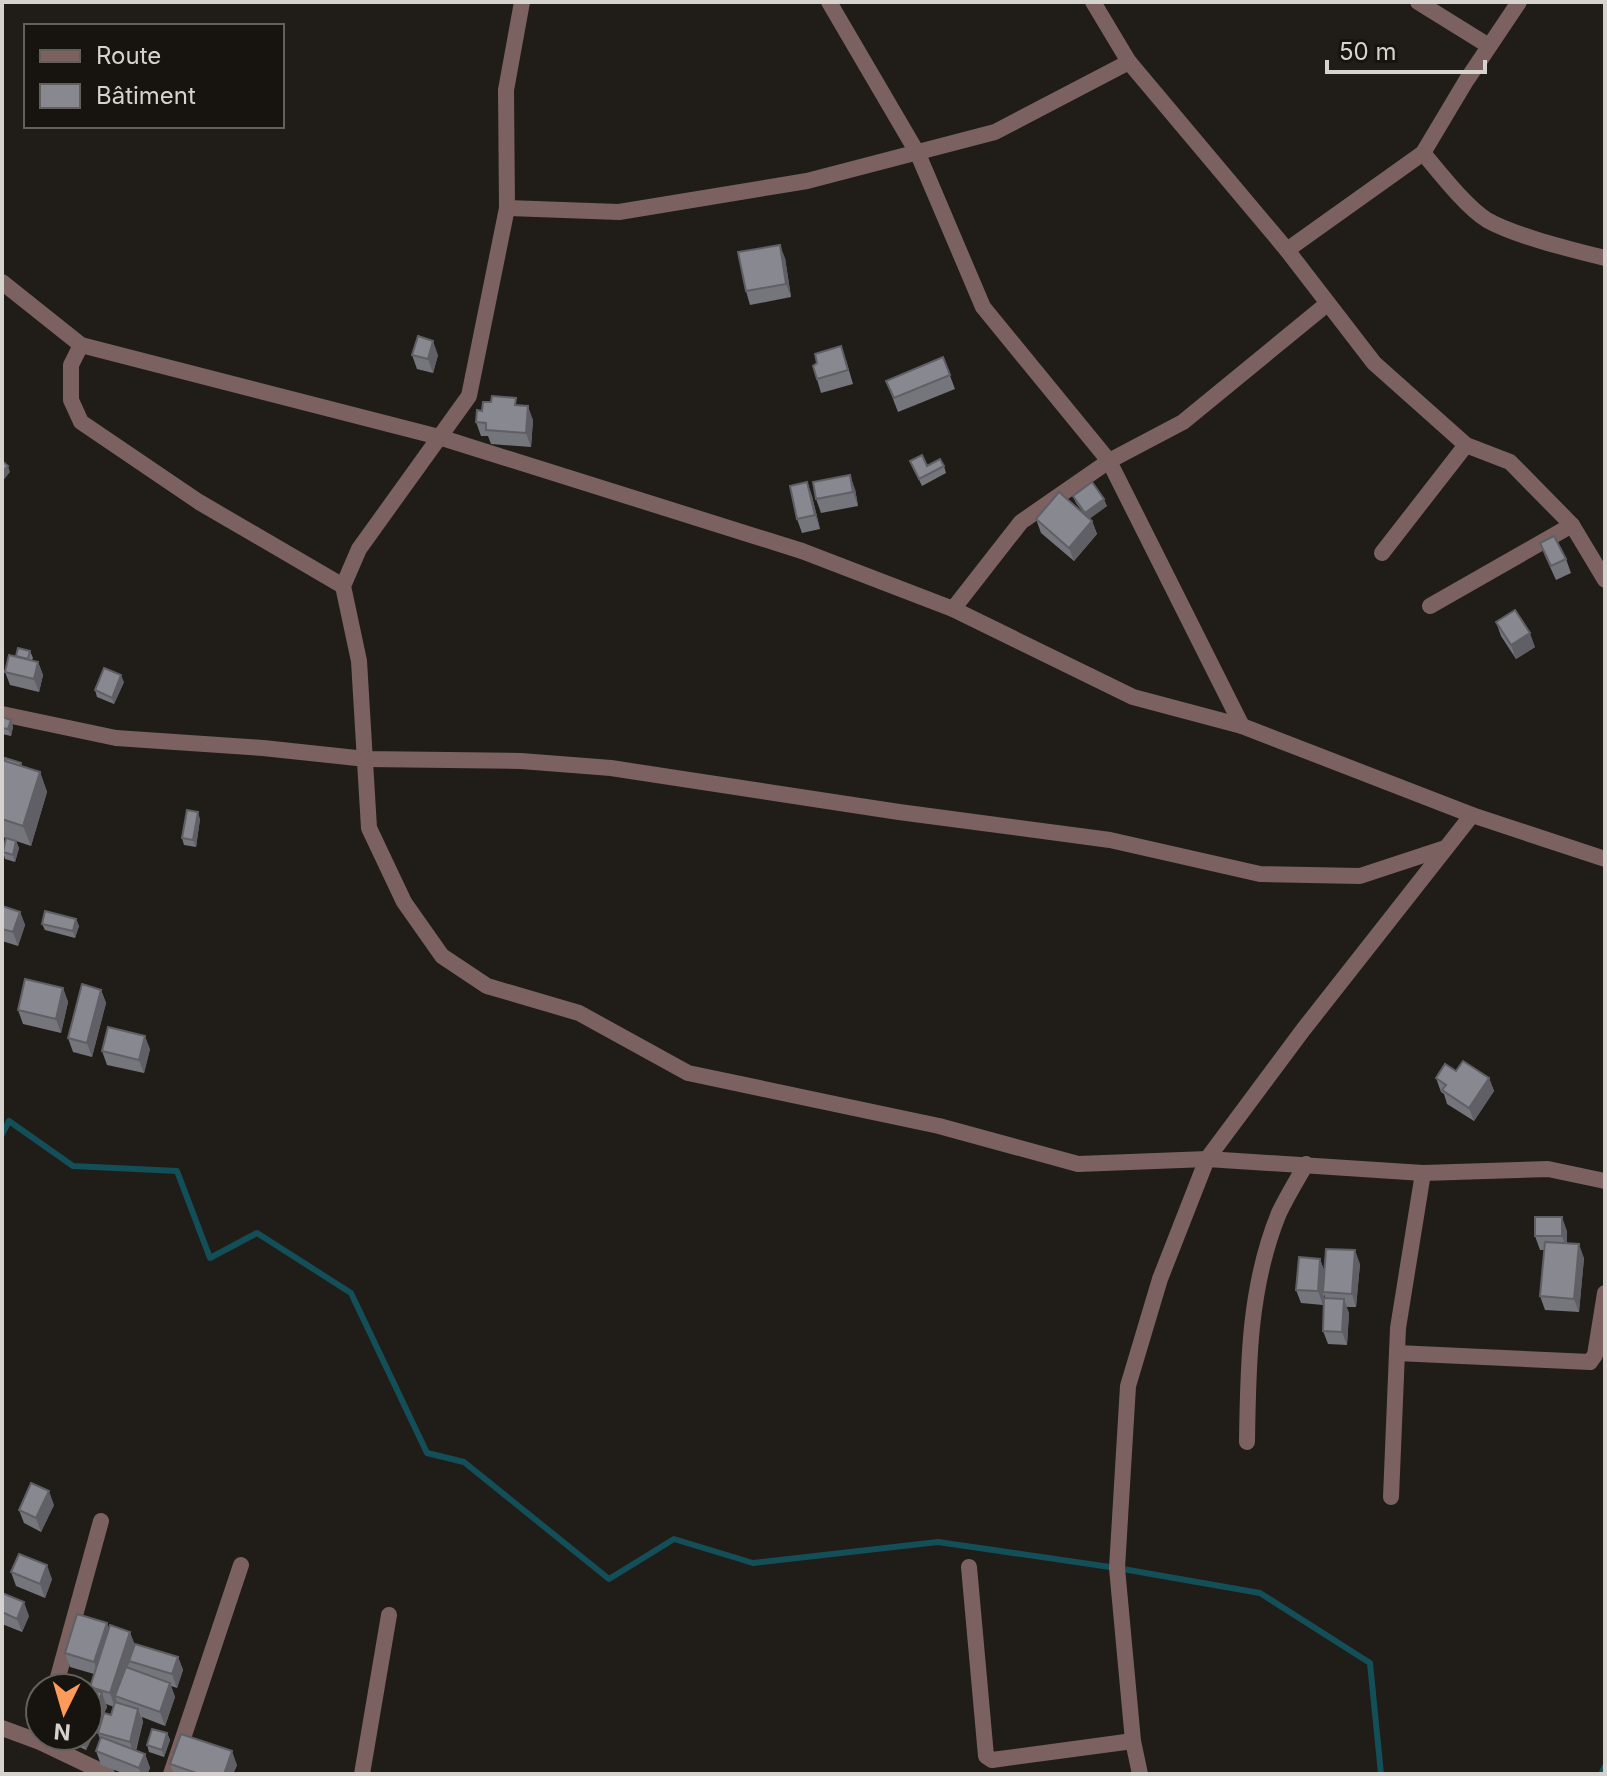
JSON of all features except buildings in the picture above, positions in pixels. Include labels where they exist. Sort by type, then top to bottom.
[{"type":"street","points":[[522,2],[506,90],[507,208],[469,396],[359,549],[343,586],[359,661],[369,828],[404,902],[442,956],[487,986],[579,1013],[688,1073],[939,1126],[1078,1164],[1207,1159],[1423,1173],[1548,1169],[1605,1181]]},
{"type":"street","points":[[829,2],[918,154],[983,307],[1109,461],[1242,726]]},
{"type":"street","points":[[1093,2],[1129,62],[1287,250],[1374,363],[1466,445],[1510,462],[1572,525],[1605,580]]},
{"type":"street","points":[[1418,2],[1489,46]]},
{"type":"street","points":[[1287,250],[1423,153],[1519,2]]},
{"type":"street","points":[[507,208],[619,212],[807,181],[995,132],[1129,62]]},
{"type":"street","points":[[1423,153],[1449,184],[1486,219],[1532,237],[1605,258]]},
{"type":"street","points":[[2,282],[81,345],[439,437],[802,551],[953,609],[1133,697],[1242,726],[1472,815],[1605,859]]},
{"type":"street","points":[[953,609],[1021,522],[1109,461],[1183,422],[1327,304]]},
{"type":"street","points":[[81,345],[71,365],[71,400],[81,422],[199,502],[343,586]]},
{"type":"street","points":[[1382,553],[1466,445]]},
{"type":"street","points":[[1430,606],[1572,525]]},
{"type":"street","points":[[2,714],[116,738],[366,759],[521,761],[611,768],[899,812],[1110,840],[1260,874],[1360,876],[1445,848]]},
{"type":"street","points":[[1140,1774],[1133,1741],[1117,1568],[1128,1386],[1160,1279],[1207,1159],[1303,1030],[1472,815]]},
{"type":"street","points":[[1247,1442],[1248,1357],[1254,1306],[1280,1211],[1306,1164]]},
{"type":"street","points":[[1391,1497],[1398,1328],[1423,1173]]},
{"type":"street","points":[[1397,1353],[1590,1362],[1595,1355],[1605,1293]]},
{"type":"street","points":[[59,1672],[101,1521]]},
{"type":"street","points":[[171,1774],[241,1565]]},
{"type":"street","points":[[969,1567],[986,1756],[992,1760],[1133,1741]]},
{"type":"street","points":[[362,1774],[389,1615]]},
{"type":"street","points":[[2,1728],[24,1734]]},
{"type":"street","points":[[65,1752],[107,1774]]},
{"type":"waterway","points":[[2,1134],[9,1121],[73,1166],[177,1171],[210,1258],[257,1233],[351,1293],[427,1453],[464,1462],[609,1579],[674,1539],[753,1563],[938,1542],[1260,1593],[1370,1663],[1381,1774]]},
{"type":"waterway","points":[[1601,1774],[1605,1766]]}]
